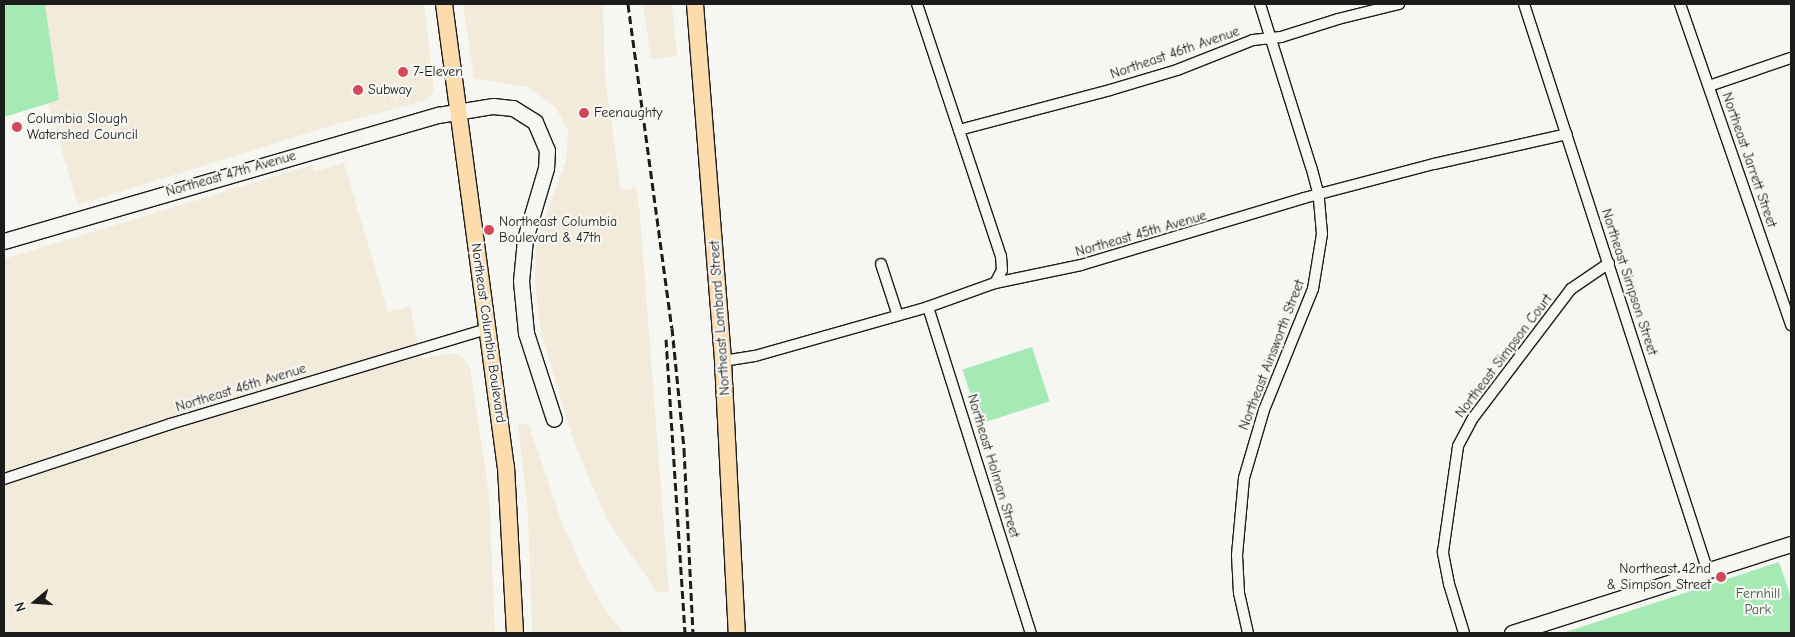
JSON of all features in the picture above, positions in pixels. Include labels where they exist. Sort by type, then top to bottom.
[{"type":"main road","name":"Northeast Columbia Boulevard","points":[[444,4],[509,497],[515,633]]},
{"type":"main road","name":"Northeast Lombard Street","points":[[695,4],[723,361],[737,633]]},
{"type":"street","points":[[917,4],[1001,256],[1002,270],[995,283]]},
{"type":"street","name":"Northeast Ainsworth Street","points":[[1248,633],[1238,576],[1240,501],[1256,433],[1278,373],[1308,305],[1318,272],[1322,234],[1319,196],[1260,4]]},
{"type":"street","name":"Northeast 46th Avenue","points":[[959,130],[1110,90],[1177,70],[1253,40],[1271,38],[1400,4]]},
{"type":"street","name":"Northeast Simpson Street","points":[[1524,4],[1708,569]]},
{"type":"street","name":"Northeast Jarrett Street","points":[[1680,4],[1791,325]]},
{"type":"street","points":[[1709,86],[1791,58]]},
{"type":"street","name":"Northeast 47th Avenue","points":[[4,241],[303,152],[458,112],[499,106],[513,108],[535,122],[545,144],[546,168],[529,219],[520,282],[526,333],[554,419]]},
{"type":"street","name":"Northeast 45th Avenue","points":[[723,361],[755,356],[897,313],[928,307],[995,283],[1081,265],[1434,164],[1567,134]]},
{"type":"street","name":"Northeast Simpson Court","points":[[1464,633],[1449,584],[1443,552],[1458,446],[1473,418],[1572,289],[1609,263]]},
{"type":"street","points":[[881,264],[897,313]]},
{"type":"street","name":"Northeast Holman Street","points":[[928,307],[1031,633]]},
{"type":"street","name":"Northeast 46th Avenue","points":[[4,479],[179,421],[488,329]]},
{"type":"street","points":[[1512,633],[1791,544]]},
{"type":"shaded area","points":[[45,4],[424,4],[434,92],[425,101],[333,125],[78,205],[48,103],[59,100]]},
{"type":"shaded area","points":[[463,4],[603,4],[605,77],[621,191],[636,187],[640,215],[669,592],[657,592],[607,520],[574,442],[541,333],[535,284],[536,243],[566,160],[568,130],[555,107],[528,87],[474,78]]},
{"type":"shaded area","points":[[643,4],[672,4],[677,56],[651,59]]},
{"type":"shaded area","points":[[344,163],[388,312],[410,306],[421,359],[452,353],[461,356],[470,368],[489,494],[495,633],[4,633],[4,259],[312,165],[314,172]]},
{"type":"shaded area","points":[[528,423],[561,520],[581,566],[604,609],[624,633],[532,633],[528,512],[518,425]]},
{"type":"green space","points":[[4,4],[45,4],[59,100],[4,117]]},
{"type":"green space","points":[[1032,347],[1050,401],[980,424],[963,370]]},
{"type":"green space","name":"Fernhill Park","points":[[1779,562],[1791,598],[1791,633],[1563,633]]},
{"type":"railway","points":[[628,4],[672,328],[684,449],[693,633]]},
{"type":"railway","points":[[666,339],[685,633]]},
{"type":"place","name":"7-Eleven","points":[[403,72]]},
{"type":"place","name":"Subway","points":[[358,90]]},
{"type":"place","name":"Feenaughty","points":[[584,113]]},
{"type":"place","name":"Columbia Slough Watershed Council","points":[[17,127]]},
{"type":"place","name":"Northeast Columbia Boulevard & 47th","points":[[489,230]]},
{"type":"place","name":"Northeast 42nd & Simpson Street","points":[[1721,577]]}]
